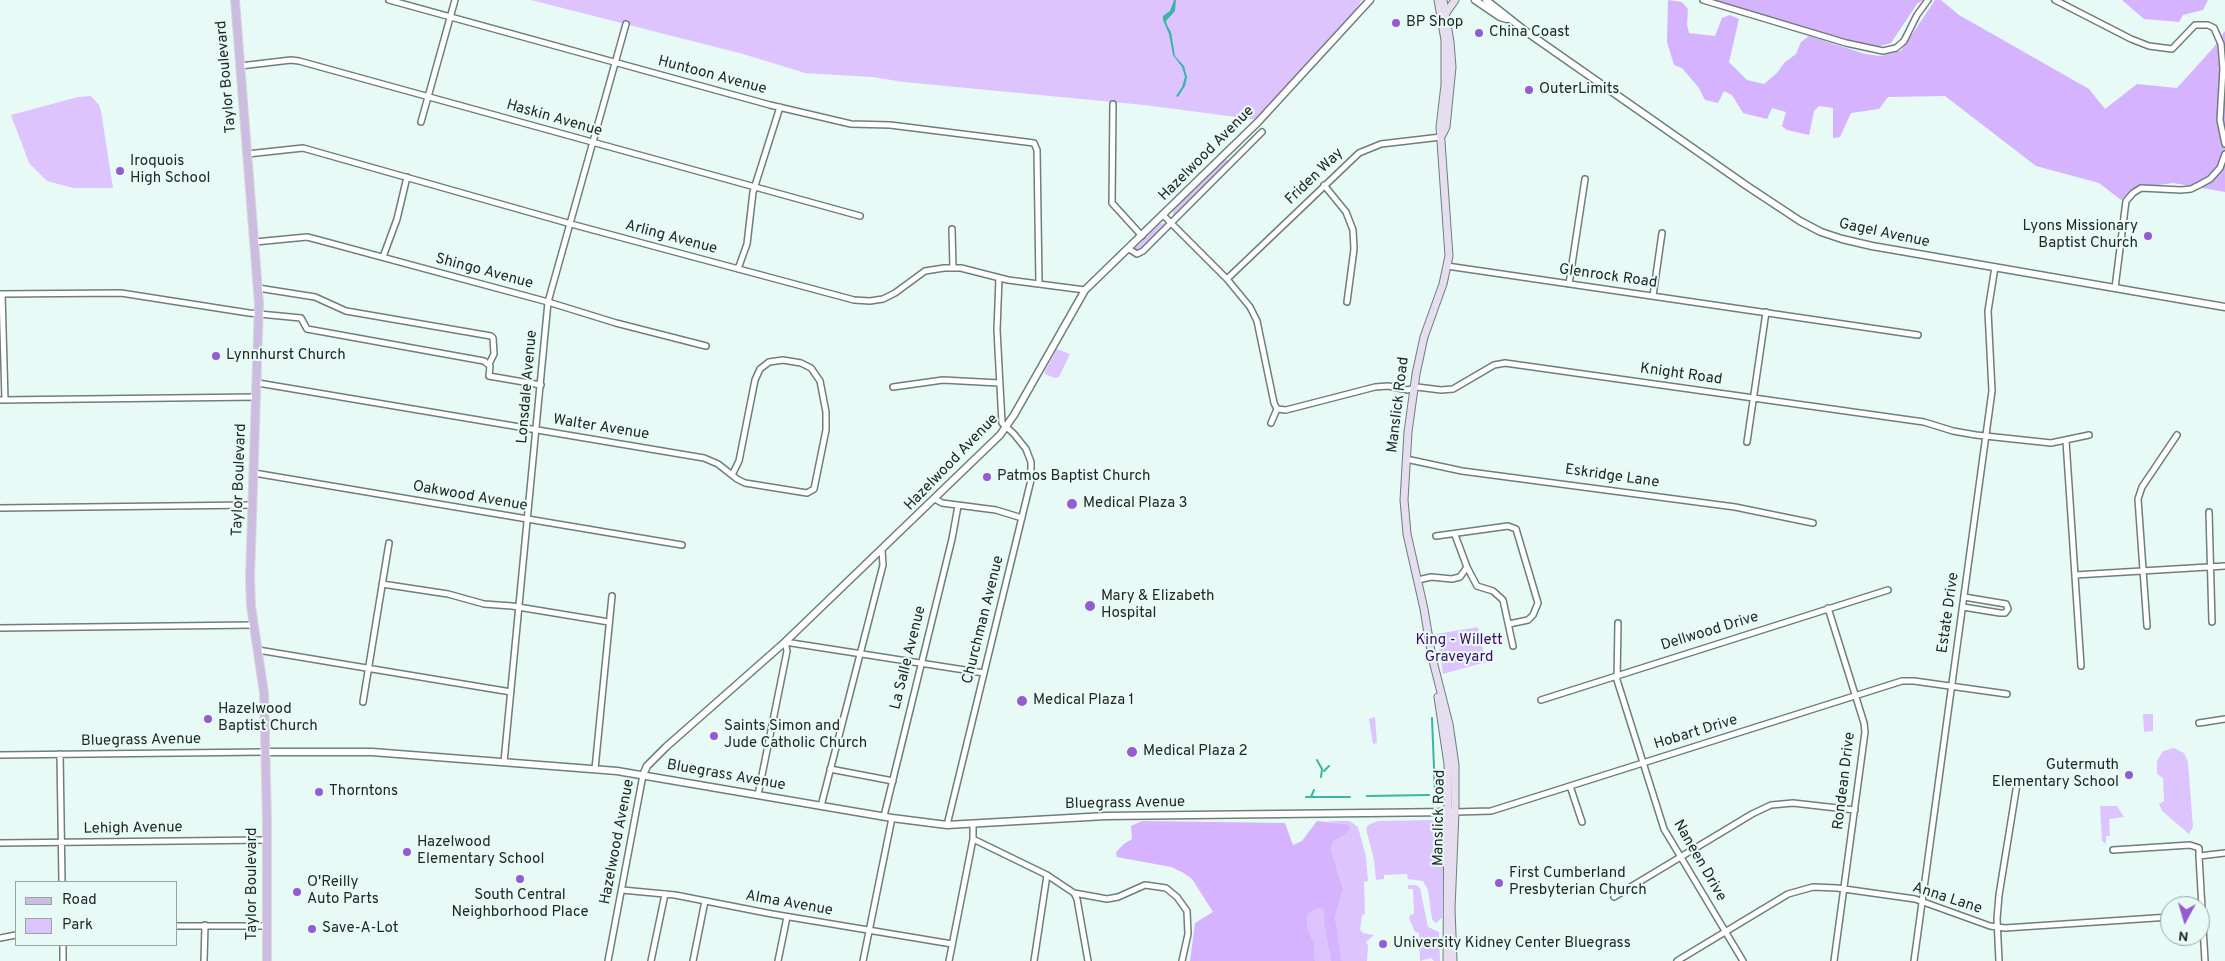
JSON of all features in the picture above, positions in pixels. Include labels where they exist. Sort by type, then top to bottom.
[{"type":"main road","name":"Taylor Boulevard","points":[[235,0],[259,313],[250,577],[254,625],[264,687],[267,961]]},
{"type":"main road","name":"Manslick Road","points":[[1438,0],[1446,33]]},
{"type":"main road","name":"Manslick Road","points":[[1443,0],[1446,13],[1445,85],[1440,127],[1442,175],[1449,240],[1447,266],[1443,284],[1424,337],[1413,388],[1406,459],[1404,516],[1440,684],[1455,765],[1456,812],[1451,910],[1453,961]]},
{"type":"main road","points":[[1446,13],[1455,0]]},
{"type":"main road","name":"Manslick Road","points":[[1437,677],[1436,684],[1448,764],[1447,961]]},
{"type":"street","name":"Huntoon Avenue","points":[[389,0],[780,107],[857,125],[890,125],[1034,143],[1037,150],[1039,284]]},
{"type":"street","points":[[422,122],[455,0]]},
{"type":"street","name":"Hazelwood Avenue","points":[[608,961],[643,775],[647,766],[785,642],[935,499],[1007,427],[1085,290],[1225,154],[1370,0]]},
{"type":"street","name":"Gagel Avenue","points":[[1475,0],[1500,17],[1509,19]]},
{"type":"street","name":"Gagel Avenue","points":[[1486,0],[1501,10],[1509,19],[1747,186],[1814,228],[1852,242],[2225,307]]},
{"type":"street","points":[[1703,0],[1846,43],[1883,51],[1896,48],[1904,41],[1917,15],[1928,0]]},
{"type":"street","points":[[2054,0],[2131,39],[2149,46],[2172,49],[2194,25],[2208,25],[2214,28],[2221,44],[2223,69],[2220,120],[2225,144]]},
{"type":"street","name":"Lonsdale Avenue","points":[[504,762],[548,302],[571,224],[591,143],[626,24]]},
{"type":"street","name":"Haskin Avenue","points":[[240,66],[294,60],[860,216]]},
{"type":"street","points":[[1113,104],[1112,203],[1142,236]]},
{"type":"street","points":[[738,269],[747,244],[755,188],[780,107]]},
{"type":"street","points":[[1129,249],[1137,254],[1141,252],[1262,132]]},
{"type":"street","name":"Friden Way","points":[[1227,279],[1353,158],[1370,147],[1423,138],[1441,137]]},
{"type":"street","name":"Arling Avenue","points":[[247,154],[303,148],[571,224],[861,301],[877,300],[889,296],[930,270],[953,268],[999,278],[1085,290]]},
{"type":"street","points":[[1225,154],[1234,161]]},
{"type":"street","points":[[2115,288],[2126,201],[2141,188],[2186,189],[2199,185],[2210,179],[2220,168],[2225,154]]},
{"type":"street","points":[[383,257],[398,218],[406,177]]},
{"type":"street","points":[[1569,284],[1585,179]]},
{"type":"street","points":[[1324,185],[1346,212],[1353,230],[1354,248],[1347,302]]},
{"type":"street","points":[[1163,215],[1227,279],[1243,297],[1254,314],[1274,403],[1277,409],[1271,423]]},
{"type":"street","points":[[952,229],[953,268]]},
{"type":"street","points":[[1653,296],[1662,233]]},
{"type":"street","name":"Shingo Avenue","points":[[255,242],[307,237],[548,302],[616,323],[706,346]]},
{"type":"street","name":"Glenrock Road","points":[[1447,266],[1918,335]]},
{"type":"street","name":"Estate Drive","points":[[1914,961],[1986,436],[1992,380],[1988,311],[1995,267]]},
{"type":"street","points":[[999,278],[997,330],[999,383],[1002,423],[1007,427]]},
{"type":"street","points":[[258,288],[315,296],[346,311],[490,336],[493,338],[494,354],[489,364],[489,376],[541,385]]},
{"type":"street","points":[[257,397],[2,400],[1,294],[121,293],[301,318],[307,329],[311,330],[484,361],[489,364]]},
{"type":"street","points":[[1746,442],[1766,312]]},
{"type":"street","name":"Walter Avenue","points":[[258,382],[704,458],[718,464],[732,475],[749,485],[806,494],[814,489],[826,430],[819,378],[814,370],[808,366],[789,361],[769,362],[757,373],[739,461],[732,475]]},
{"type":"street","name":"Knight Road","points":[[1277,409],[1286,410],[1375,387],[1388,386],[1408,390],[1413,388],[1453,389],[1494,365],[1505,363],[1924,422],[1954,431],[2041,443],[2066,441],[2089,435]]},
{"type":"street","points":[[893,387],[943,380],[999,383]]},
{"type":"street","name":"Churchman Avenue","points":[[947,825],[1031,480],[1031,462],[1021,442],[1007,427]]},
{"type":"street","points":[[2146,626],[2139,495],[2177,435]]},
{"type":"street","points":[[2066,441],[2081,666]]},
{"type":"street","name":"Eskridge Lane","points":[[1406,459],[1462,471],[1735,506],[1813,523]]},
{"type":"street","name":"Oakwood Avenue","points":[[254,473],[682,545]]},
{"type":"street","points":[[935,499],[942,503],[996,510],[1022,518]]},
{"type":"street","points":[[0,508],[252,505]]},
{"type":"street","name":"La Salle Avenue","points":[[884,816],[952,539],[958,506]]},
{"type":"street","points":[[2209,512],[2212,622]]},
{"type":"street","points":[[1436,536],[1455,535],[1508,526],[1516,529],[1538,603],[1533,615],[1528,620],[1508,624]]},
{"type":"street","points":[[1455,535],[1467,567],[1478,586],[1499,595],[1503,600],[1514,646]]},
{"type":"street","points":[[362,702],[389,542]]},
{"type":"street","points":[[822,806],[859,653],[883,565],[882,550]]},
{"type":"street","points":[[2075,575],[2225,566]]},
{"type":"street","points":[[1418,580],[1431,577],[1452,579],[1460,577],[1467,567]]},
{"type":"street","points":[[382,584],[448,594],[484,604],[519,607],[609,622]]},
{"type":"street","name":"Dellwood Drive","points":[[1541,700],[1888,590]]},
{"type":"street","points":[[595,769],[608,656],[612,596]]},
{"type":"street","points":[[1963,608],[2000,613],[2005,613],[2008,609],[2006,604],[1964,597]]},
{"type":"street","name":"Rondean Drive","points":[[1828,608],[1856,696],[1865,732],[1834,961]]},
{"type":"street","name":"Naneen Drive","points":[[1618,623],[1616,676],[1664,829],[1743,961]]},
{"type":"street","points":[[0,628],[254,625]]},
{"type":"street","points":[[758,795],[787,651],[785,642],[984,673]]},
{"type":"street","points":[[258,650],[511,692]]},
{"type":"street","name":"Hobart Drive","points":[[1447,812],[1491,811],[1902,681],[2007,694]]},
{"type":"street","points":[[2199,723],[2225,719]]},
{"type":"street","name":"Bluegrass Avenue","points":[[0,755],[372,752],[595,769],[643,775],[892,818],[947,825],[1106,816],[1447,812]]},
{"type":"street","points":[[60,754],[62,881]]},
{"type":"street","points":[[830,769],[892,781]]},
{"type":"street","points":[[2000,961],[1997,927],[1999,895],[2017,784]]},
{"type":"street","points":[[1570,786],[1582,822]]},
{"type":"street","points":[[1614,897],[1752,814],[1771,805],[1793,803],[1854,810]]},
{"type":"street","points":[[864,961],[892,818]]},
{"type":"street","points":[[949,961],[973,839],[973,824]]},
{"type":"street","points":[[973,839],[1047,875],[1074,893],[1107,899],[1118,897],[1145,885],[1166,888],[1177,897],[1187,911],[1188,934],[1182,961]]},
{"type":"street","name":"Lehigh Avenue","points":[[0,843],[267,840]]},
{"type":"street","points":[[2114,850],[2190,845],[2199,848],[2200,896]]},
{"type":"street","points":[[2199,856],[2225,853]]},
{"type":"street","points":[[1034,961],[1047,875]]},
{"type":"street","name":"Anna Lane","points":[[1677,961],[1782,898],[1800,889],[1813,887],[1844,889],[1922,901],[1997,927],[2017,928],[2160,918]]},
{"type":"street","name":"Alma Avenue","points":[[622,890],[665,894],[787,917],[952,944]]},
{"type":"street","points":[[1074,893],[1077,899],[1088,961]]},
{"type":"street","points":[[652,961],[665,894]]},
{"type":"street","points":[[693,961],[705,901]]},
{"type":"street","points":[[778,961],[787,917]]},
{"type":"street","points":[[204,961],[205,925]]},
{"type":"street","points":[[178,926],[266,926]]},
{"type":"street","points":[[0,938],[15,935]]},
{"type":"street","points":[[63,946],[63,961]]},
{"type":"street","points":[[2204,946],[2206,961]]},
{"type":"green space","points":[[531,0],[1362,0],[1349,20],[1259,120],[1144,105],[904,82],[872,77],[805,73],[743,54]]},
{"type":"green space","points":[[91,96],[99,105],[101,111],[113,188],[73,188],[47,181],[29,163],[11,115],[78,97]]},
{"type":"green space","points":[[1225,159],[1229,161],[1228,166],[1173,216],[1173,210]]},
{"type":"green space","points":[[1164,223],[1167,225],[1140,251],[1134,249],[1159,224]]},
{"type":"green space","points":[[1057,349],[1070,354],[1059,377],[1055,378],[1045,374],[1045,371]]},
{"type":"green space","name":"King - Willett Graveyard","points":[[1478,627],[1486,662],[1443,674],[1437,634]]},
{"type":"green space","points":[[2143,714],[2153,714],[2153,731],[2144,732]]},
{"type":"green space","points":[[1375,717],[1377,743],[1373,744],[1369,719]]},
{"type":"green space","points":[[2174,748],[2184,753],[2188,762],[2193,827],[2189,834],[2162,811],[2159,804],[2164,801],[2163,778],[2157,774],[2157,761],[2163,751]]},
{"type":"green space","points":[[2100,806],[2117,806],[2124,817],[2109,819],[2110,836],[2106,836],[2106,844],[2102,841]]},
{"type":"green space","points":[[1431,820],[1439,823],[1444,829],[1442,918],[1436,923],[1432,919],[1428,890],[1423,881],[1408,879],[1407,874],[1384,875],[1384,879],[1376,880],[1374,860],[1366,829],[1368,825],[1378,821]]},
{"type":"green space","points":[[1326,821],[1350,821],[1358,827],[1366,857],[1368,881],[1364,882],[1365,914],[1362,915],[1360,930],[1363,933],[1374,935],[1366,942],[1368,945],[1367,961],[1342,961],[1335,917],[1343,889],[1331,850],[1333,842],[1348,831],[1346,824]]},
{"type":"green space","points":[[1408,885],[1416,885],[1420,888],[1428,927],[1439,932],[1440,961],[1434,961],[1431,958],[1420,961],[1419,933],[1415,932],[1409,918],[1410,915],[1414,914],[1413,889],[1408,889]]},
{"type":"green space","points":[[1323,908],[1324,925],[1331,961],[1315,961],[1314,943],[1308,930],[1307,916],[1310,912]]},
{"type":"shaded area","points":[[1174,0],[1176,0],[1175,11],[1166,21],[1171,32],[1175,56],[1184,66],[1187,77],[1185,86],[1178,97],[1176,96],[1182,87],[1185,77],[1182,67],[1173,55],[1169,34],[1163,20],[1163,16],[1170,11]]},
{"type":"shaded area","points":[[1668,0],[1682,2],[1688,9],[1687,25],[1689,33],[1715,36],[1722,18],[1730,15],[1739,19],[1729,62],[1747,80],[1764,84],[1777,73],[1785,62],[1796,54],[1801,42],[1809,36],[1865,54],[1881,56],[1901,51],[1935,0],[1941,0],[1959,15],[2089,89],[2105,109],[2137,84],[2177,88],[2214,47],[2225,31],[2225,192],[2173,183],[2131,189],[2121,200],[2099,183],[2036,166],[1945,96],[1888,97],[1879,109],[1851,113],[1840,137],[1833,138],[1833,108],[1819,106],[1814,111],[1809,135],[1787,130],[1782,126],[1786,112],[1772,108],[1767,119],[1743,113],[1732,95],[1724,91],[1718,103],[1705,100],[1699,88],[1682,68],[1674,65],[1667,42]]},
{"type":"shaded area","points":[[1714,0],[1923,0],[1917,4],[1891,43],[1873,48]]},
{"type":"shaded area","points":[[2122,0],[2208,0],[2203,10],[2183,15],[2179,22],[2144,19]]},
{"type":"shaded area","points":[[1142,821],[1285,823],[1293,845],[1302,841],[1317,821],[1346,824],[1350,827],[1349,831],[1333,842],[1331,850],[1343,889],[1335,917],[1342,961],[1331,961],[1324,925],[1324,913],[1323,909],[1319,908],[1310,912],[1307,916],[1308,930],[1314,943],[1315,961],[1190,961],[1195,923],[1213,912],[1192,879],[1182,872],[1171,867],[1117,857],[1116,852],[1132,839],[1131,826]]},
{"type":"waterway","points":[[1432,718],[1435,792]]},
{"type":"waterway","points":[[1317,760],[1322,769],[1321,777]]},
{"type":"waterway","points":[[1324,771],[1329,766]]},
{"type":"waterway","points":[[1311,797],[1314,790]]},
{"type":"waterway","points":[[1367,796],[1429,795]]},
{"type":"waterway","points":[[1306,797],[1350,797]]},
{"type":"place","name":"BP Shop","points":[[1396,23]]},
{"type":"place","name":"China Coast","points":[[1479,33]]},
{"type":"place","name":"OuterLimits","points":[[1529,90]]},
{"type":"place","name":"Iroquois High School","points":[[120,171]]},
{"type":"place","name":"Lyons Missionary Baptist Church","points":[[2148,236]]},
{"type":"place","name":"Lynnhurst Church","points":[[216,356]]},
{"type":"place","name":"Patmos Baptist Church","points":[[987,477]]},
{"type":"place","name":"Medical Plaza 3","points":[[1072,504]]},
{"type":"place","name":"Mary & Elizabeth Hospital","points":[[1090,606]]},
{"type":"place","name":"Medical Plaza 1","points":[[1022,701]]},
{"type":"place","name":"Hazelwood Baptist Church","points":[[208,719]]},
{"type":"place","name":"Saints Simon and Jude Catholic Church","points":[[714,736]]},
{"type":"place","name":"Medical Plaza 2","points":[[1132,752]]},
{"type":"place","name":"Gutermuth Elementary School","points":[[2129,775]]},
{"type":"place","name":"Thorntons","points":[[319,792]]},
{"type":"place","name":"Hazelwood Elementary School","points":[[407,852]]},
{"type":"place","name":"South Central Neighborhood Place","points":[[520,879]]},
{"type":"place","name":"First Cumberland Presbyterian Church","points":[[1499,883]]},
{"type":"place","name":"O'Reilly Auto Parts","points":[[297,892]]},
{"type":"place","name":"Save-A-Lot","points":[[312,929]]},
{"type":"place","name":"University Kidney Center Bluegrass","points":[[1383,944]]}]
